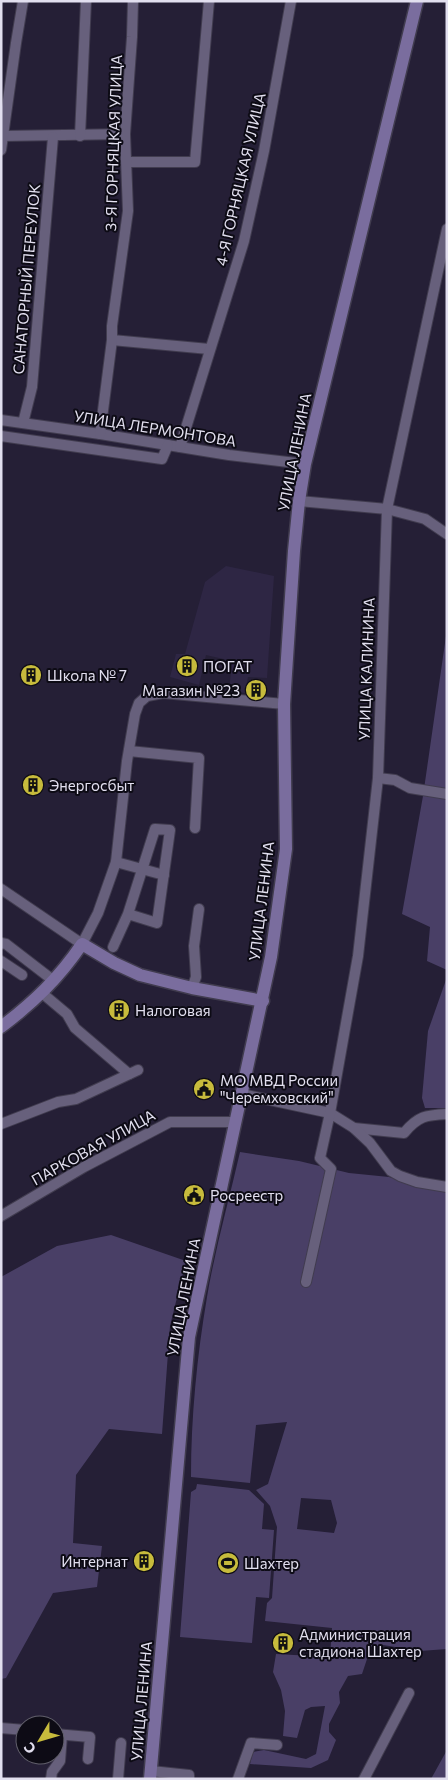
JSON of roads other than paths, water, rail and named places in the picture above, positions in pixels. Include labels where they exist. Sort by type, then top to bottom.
[{"type":"main road","name":"УЛИЦА ЛЕНИНА","points":[[151,1775],[189,1337],[273,949],[286,849],[284,704],[298,501],[305,464],[418,1]]},
{"type":"main road","points":[[1,1027],[29,1006],[54,981],[82,944],[114,963],[140,975],[262,1002]]},
{"type":"street","points":[[1,150],[24,1]]},
{"type":"street","points":[[80,136],[86,1]]},
{"type":"street","name":"3-Я ГОРНЯЦКАЯ УЛИЦА","points":[[100,434],[128,210],[125,134],[133,1]]},
{"type":"street","points":[[127,162],[195,162],[209,1]]},
{"type":"street","name":"4-Я ГОРНЯЦКАЯ УЛИЦА","points":[[180,447],[248,223],[264,151],[291,1]]},
{"type":"street","points":[[2,136],[125,134]]},
{"type":"street","name":"САНАТОРНЫЙ ПЕРЕУЛОК","points":[[22,423],[32,387],[53,136]]},
{"type":"street","name":"УЛИЦА КАЛИНИНА","points":[[306,1282],[331,1169],[320,1158],[330,1113],[358,956],[378,778],[387,509],[447,230]]},
{"type":"street","points":[[112,340],[210,349]]},
{"type":"street","name":"УЛИЦА ЛЕРМОНТОВА","points":[[1,420],[305,464]]},
{"type":"street","points":[[1,436],[162,458],[168,445]]},
{"type":"street","points":[[298,501],[387,509],[425,519],[447,534]]},
{"type":"street","points":[[1,889],[82,944],[98,913],[116,862],[129,751],[135,714],[139,703],[146,696],[163,693],[284,704]]},
{"type":"street","points":[[129,751],[199,758],[195,828]]},
{"type":"street","points":[[378,778],[395,780],[410,788],[447,794]]},
{"type":"street","points":[[113,947],[128,914],[155,829],[170,830],[157,923],[128,914]]},
{"type":"street","points":[[116,862],[164,875]]},
{"type":"street","points":[[192,988],[196,977],[194,946],[199,909]]},
{"type":"street","points":[[1,943],[6,944],[54,981]]},
{"type":"street","points":[[1,961],[22,975]]},
{"type":"street","points":[[1,1124],[58,1102],[76,1099],[133,1072],[75,1028],[67,1014],[42,993]]},
{"type":"street","points":[[242,1094],[330,1113],[354,1128],[370,1143],[391,1171],[417,1182],[447,1187]]},
{"type":"street","points":[[354,1128],[404,1133],[412,1124],[425,1115],[447,1114]]},
{"type":"street","name":"ПАРКОВАЯ УЛИЦА","points":[[1,1216],[84,1167],[170,1122],[235,1122]]},
{"type":"street","points":[[364,1779],[409,1693]]},
{"type":"street","points":[[1,1728],[15,1729]]},
{"type":"street","points":[[65,1735],[90,1737],[88,1759]]},
{"type":"street","points":[[238,1779],[251,1743],[276,1745]]},
{"type":"street","points":[[118,1779],[121,1744]]},
{"type":"street","points":[[51,1779],[52,1772],[57,1765]]},
{"type":"street","points":[[151,1775],[189,1775],[189,1779]]},
{"type":"place","name":"ПОГАТ","points":[[187,666]]},
{"type":"place","name":"Школа № 7","points":[[31,675]]},
{"type":"place","name":"Магазин №23","points":[[256,690]]},
{"type":"place","name":"Энергосбыт","points":[[33,785]]},
{"type":"place","name":"Налоговая","points":[[119,1010]]},
{"type":"place","name":"МО МВД России \"Черемховский\"","points":[[204,1089]]},
{"type":"place","name":"Росреестр","points":[[194,1195]]},
{"type":"place","name":"Интернат","points":[[144,1561]]},
{"type":"place","name":"Шахтер","points":[[228,1563]]},
{"type":"place","name":"Администрация стадиона Шахтер","points":[[283,1643]]}]
